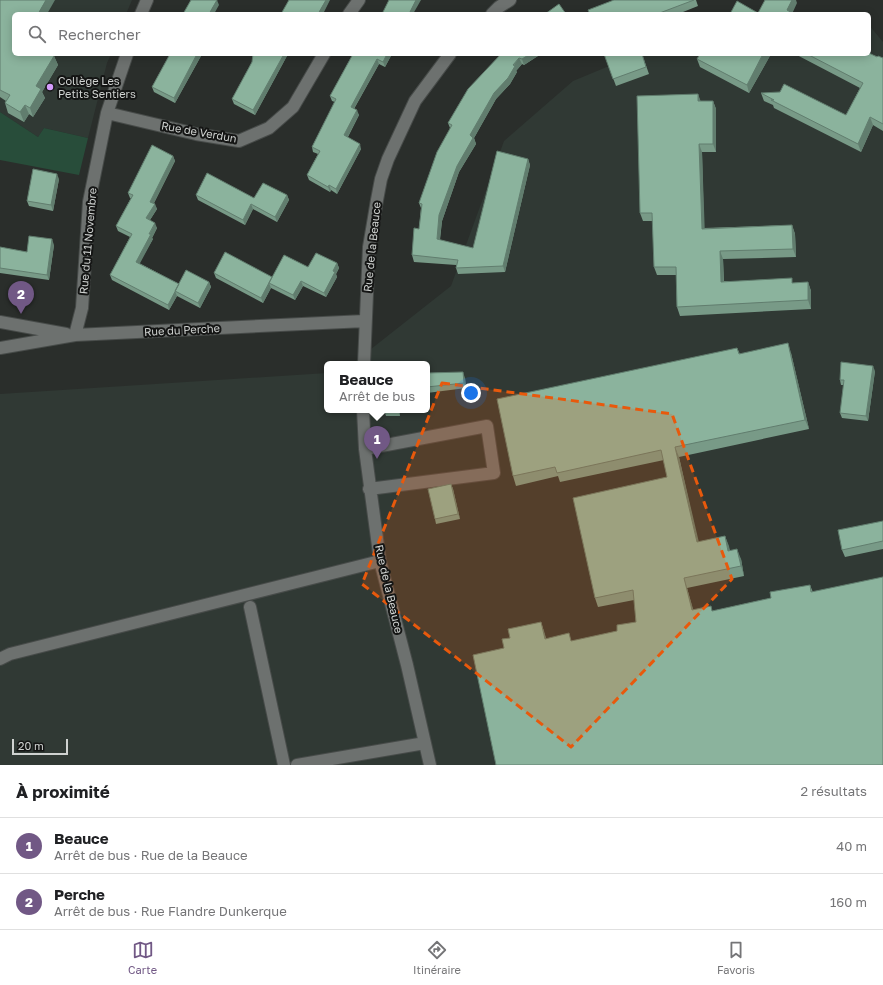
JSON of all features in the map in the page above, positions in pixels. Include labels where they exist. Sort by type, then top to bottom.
[{"type":"street","points":[[142,12],[147,0]]},
{"type":"street","points":[[350,12],[359,0]]},
{"type":"street","points":[[494,12],[510,0]]},
{"type":"street","name":"Rue du 11 Novembre","points":[[75,335],[82,308],[89,202],[107,114],[126,56]]},
{"type":"street","name":"Rue de Verdun","points":[[107,114],[196,134],[239,141],[269,128],[293,107],[323,56]]},
{"type":"street","name":"Rue de la Beauce","points":[[364,361],[369,247],[381,179],[388,159],[415,101],[449,56]]},
{"type":"street","name":"Rue du Perche","points":[[0,348],[75,335],[365,321]]},
{"type":"street","points":[[0,322],[75,335]]},
{"type":"street","name":"Rue de la Beauce","points":[[364,413],[365,449],[369,490],[380,561],[407,665],[430,765]]},
{"type":"street","points":[[365,449],[487,426],[494,473],[369,490]]},
{"type":"street","points":[[0,659],[18,652],[380,561]]},
{"type":"street","points":[[250,607],[284,765]]},
{"type":"street","points":[[297,765],[425,743]]},
{"type":"highlighted area","points":[[442,383],[672,414],[732,579],[571,747],[362,584]]},
{"type":"shaded area","name":"Collège Les Petits Sentiers","points":[[0,0],[132,0],[127,12],[12,12],[12,56],[110,56],[88,138],[44,128],[38,137],[0,112]]},
{"type":"shaded area","points":[[871,27],[883,42],[883,765],[0,765],[0,394],[324,373],[324,413],[430,413],[430,361],[356,361],[451,286],[504,141],[573,81],[633,56],[871,56]]},
{"type":"green space","points":[[0,112],[38,137],[44,128],[88,138],[79,175],[0,160]]},
{"type":"building","points":[[0,0],[46,0],[39,12],[12,12],[12,56],[54,56],[36,86],[41,89],[30,108],[25,105],[20,112],[5,103],[10,95],[0,90]]},
{"type":"building","points":[[191,0],[217,0],[210,12],[184,12]]},
{"type":"building","points":[[289,0],[326,0],[319,12],[282,12]]},
{"type":"building","points":[[389,0],[416,0],[410,12],[383,12]]},
{"type":"building","points":[[614,0],[694,0],[662,12],[589,12],[588,10]]},
{"type":"building","points":[[765,0],[792,0],[787,10],[790,12],[759,12]]},
{"type":"building","points":[[737,1],[756,12],[731,12]]},
{"type":"building","points":[[559,4],[565,12],[548,12]]},
{"type":"building","points":[[871,54],[883,58],[883,124],[870,117],[858,144],[771,100],[774,100],[761,93],[780,92],[784,84],[846,115],[863,83],[811,56],[871,56]]},
{"type":"building","points":[[169,56],[196,56],[174,98],[152,87]]},
{"type":"building","points":[[253,56],[283,56],[253,110],[232,99],[252,62]]},
{"type":"building","points":[[352,56],[386,56],[383,62],[377,59],[351,107],[357,110],[344,135],[360,144],[336,189],[329,185],[328,187],[307,175],[320,151],[312,147],[336,99],[330,96]]},
{"type":"building","points":[[499,56],[527,56],[522,59],[519,58],[513,65],[515,66],[508,78],[494,93],[470,135],[473,138],[457,166],[439,215],[437,239],[473,248],[497,151],[528,159],[503,266],[456,268],[458,260],[412,255],[414,228],[419,229],[422,204],[419,203],[437,152],[452,125],[448,123],[468,89]]},
{"type":"building","points":[[605,56],[643,56],[646,67],[613,79]]},
{"type":"building","points":[[699,56],[762,56],[747,85],[697,59]]},
{"type":"building","points":[[698,94],[698,101],[713,101],[713,144],[699,144],[702,229],[792,225],[793,249],[720,251],[721,282],[792,278],[792,283],[808,282],[808,300],[677,307],[676,267],[654,267],[652,213],[640,213],[637,96]]},
{"type":"building","points":[[152,145],[173,156],[150,202],[155,204],[146,218],[155,223],[149,234],[151,234],[136,262],[179,284],[168,305],[110,275],[132,234],[116,226],[133,195],[128,193]]},
{"type":"building","points":[[33,169],[57,174],[51,205],[27,201]]},
{"type":"building","points":[[207,173],[254,198],[263,183],[287,195],[275,217],[251,204],[243,220],[196,195]]},
{"type":"building","points":[[29,236],[52,239],[47,275],[0,268],[0,247],[27,252]]},
{"type":"building","points":[[225,252],[272,277],[261,298],[214,273]]},
{"type":"building","points":[[316,253],[337,263],[333,271],[335,272],[324,293],[301,281],[293,295],[269,283],[284,255],[308,267]]},
{"type":"building","points":[[186,270],[209,282],[198,303],[175,291]]},
{"type":"building","points":[[788,343],[805,420],[675,447],[697,542],[725,536],[728,551],[737,549],[741,566],[684,578],[692,610],[711,606],[712,611],[771,598],[770,592],[810,585],[811,592],[883,577],[883,765],[496,765],[473,655],[504,648],[502,639],[510,638],[508,629],[541,622],[545,639],[569,633],[571,641],[617,631],[617,625],[636,622],[633,590],[595,598],[573,498],[667,477],[661,450],[557,473],[555,467],[513,476],[497,399],[737,348],[739,354]]},
{"type":"building","points":[[841,362],[873,366],[866,416],[840,413],[844,380],[840,380]]},
{"type":"building","points":[[463,372],[464,383],[430,387],[430,373]]},
{"type":"building","points":[[451,484],[458,514],[435,519],[428,489]]},
{"type":"building","points":[[883,521],[883,541],[842,550],[838,530]]},
{"type":"place","name":"Collège Les Petits Sentiers","points":[[50,87]]},
{"type":"place","name":"Perche","points":[[21,314]]},
{"type":"place","name":"Beauce","points":[[377,459]]}]
